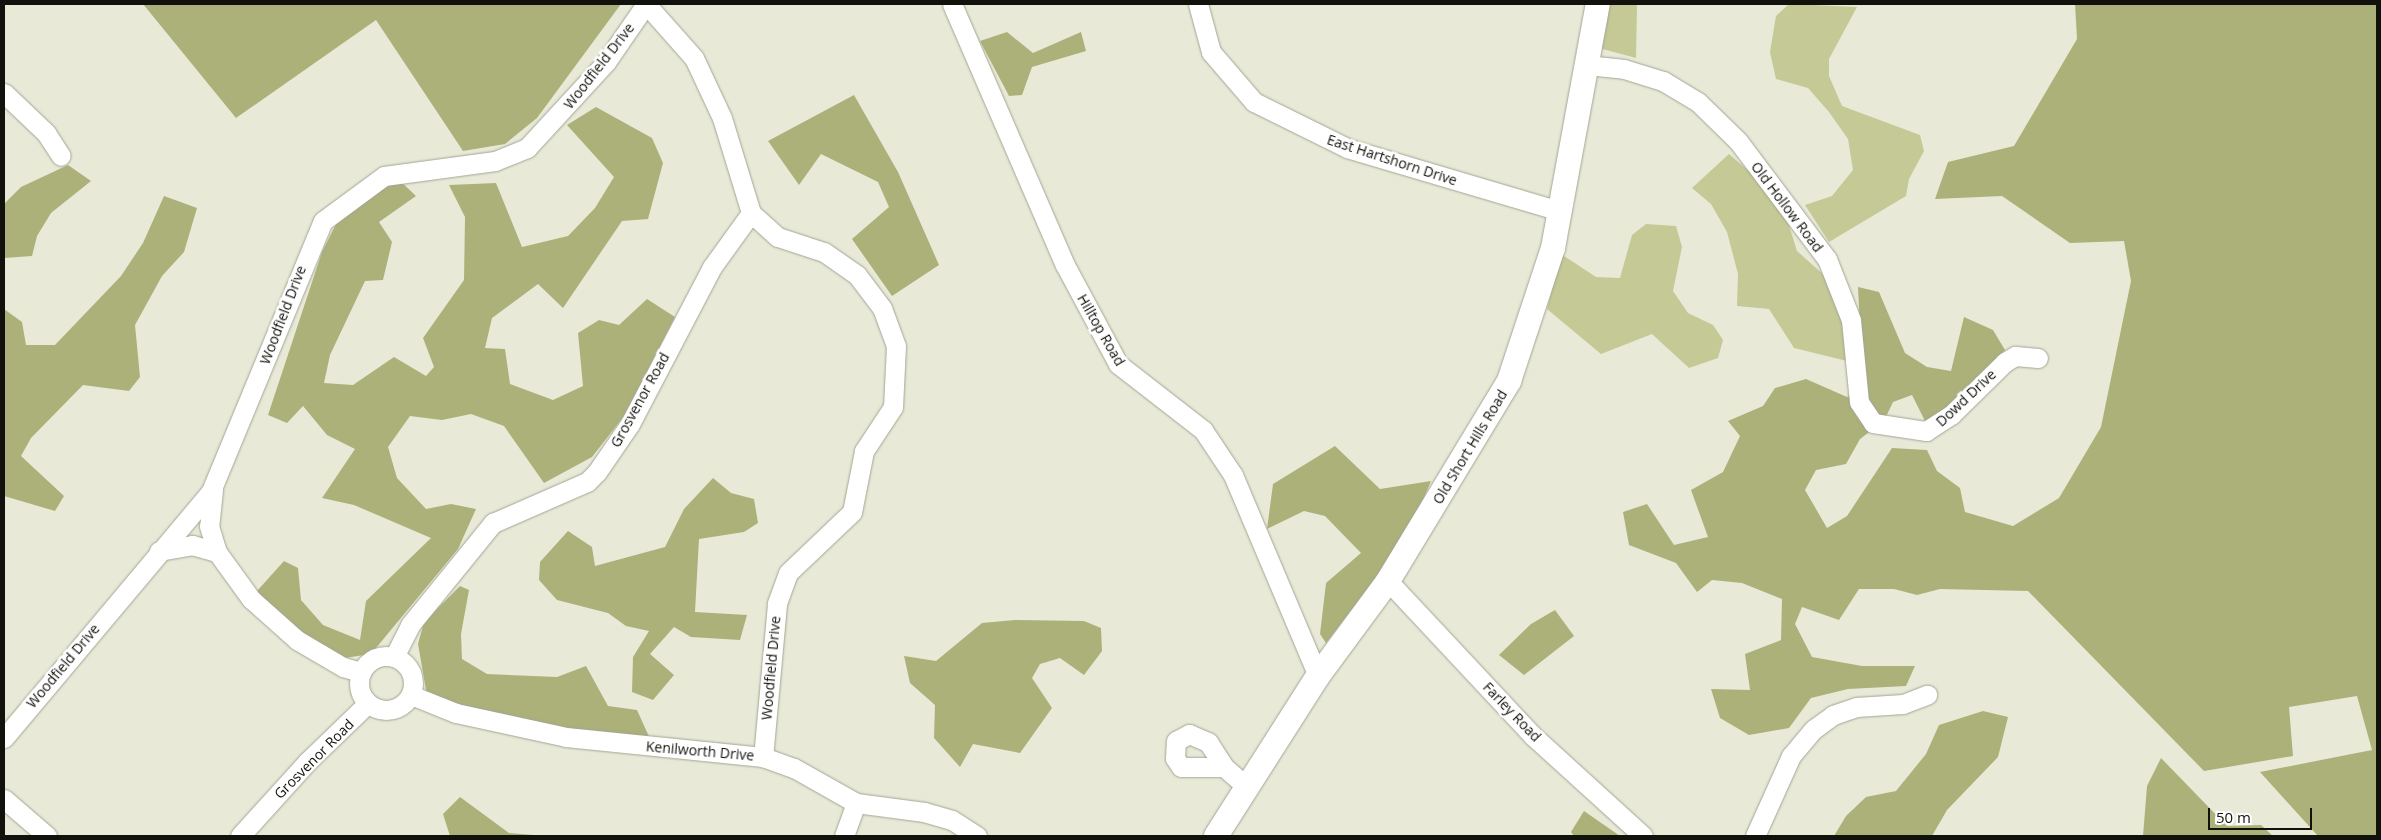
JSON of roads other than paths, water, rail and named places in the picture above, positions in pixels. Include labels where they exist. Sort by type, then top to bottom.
[{"type":"main road","name":"Old Short Hills Road","points":[[1216,836],[1318,676],[1388,581],[1509,381],[1542,287],[1560,211],[1598,4]]},
{"type":"street","name":"Woodfield Drive","points":[[4,738],[214,486],[323,221],[384,176],[495,161],[527,148],[606,62],[646,4],[694,58],[722,118],[751,213],[778,237],[824,252],[857,275],[888,320],[898,360],[893,407],[864,451],[852,512],[788,573],[777,604],[763,757]]},
{"type":"street","name":"Hilltop Road","points":[[952,4],[1065,266],[1118,364],[1203,430],[1233,475],[1318,676]]},
{"type":"street","name":"East Hartshorn Drive","points":[[1198,4],[1211,52],[1254,102],[1347,148],[1560,211]]},
{"type":"street","name":"Old Hollow Road","points":[[1587,65],[1624,69],[1669,84],[1714,114],[1738,141],[1827,259],[1851,320],[1859,402],[1873,423],[1890,429]]},
{"type":"street","points":[[4,93],[46,132],[60,156]]},
{"type":"street","name":"Grosvenor Road","points":[[394,658],[410,625],[493,523],[587,482],[597,472],[630,424],[712,267],[751,213]]},
{"type":"street","name":"Dowd Drive","points":[[1890,429],[1926,431],[1938,426],[2005,362],[2022,355],[2038,358]]},
{"type":"street","points":[[214,486],[209,526],[217,552],[273,620],[323,657],[362,672]]},
{"type":"street","points":[[159,551],[192,544],[217,552]]},
{"type":"street","name":"Farley Road","points":[[1388,581],[1532,735],[1643,836]]},
{"type":"street","points":[[394,658],[411,673],[411,695],[392,710],[368,704],[360,689],[362,672],[373,660],[394,658]]},
{"type":"street","name":"Kenilworth Drive","points":[[411,695],[456,713],[566,737],[763,757],[794,768],[856,803],[924,812],[952,820],[977,836]]},
{"type":"street","points":[[1754,836],[1791,756],[1814,729],[1833,714],[1856,707],[1889,707],[1927,695]]},
{"type":"street","name":"Grosvenor Road","points":[[240,836],[308,761],[368,704]]},
{"type":"street","points":[[1224,767],[1247,787]]},
{"type":"street","points":[[4,799],[47,836]]},
{"type":"street","points":[[844,836],[856,803]]}]
